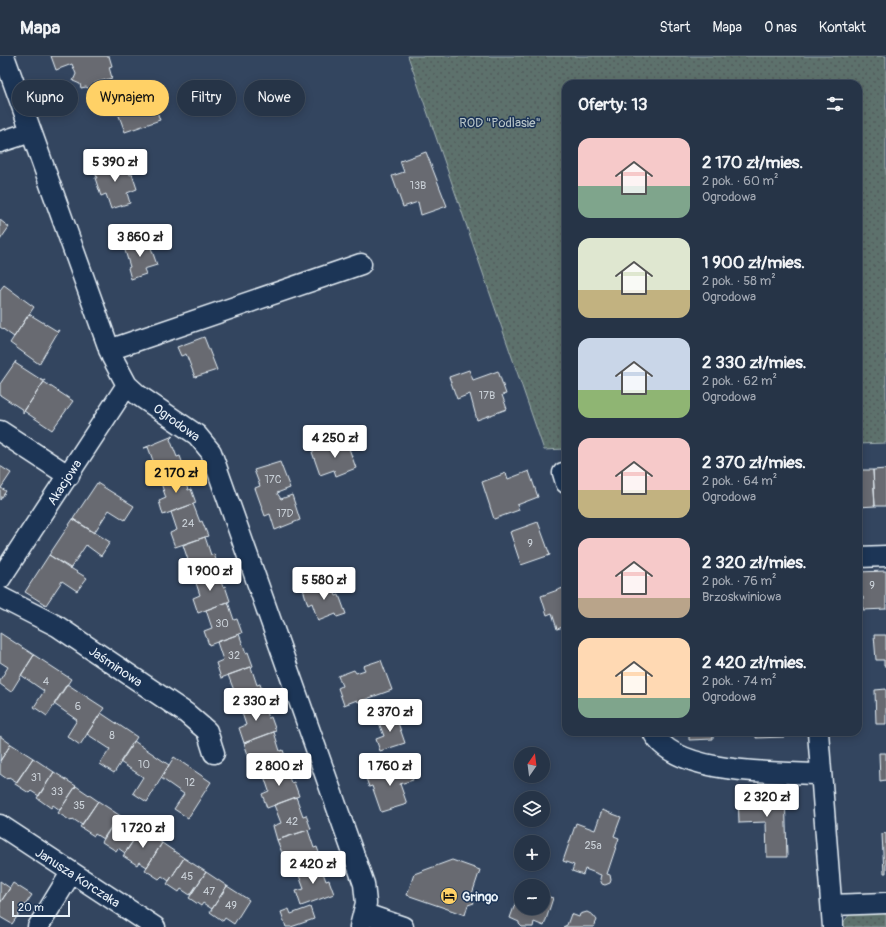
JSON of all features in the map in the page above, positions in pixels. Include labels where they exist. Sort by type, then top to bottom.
[{"type":"street","name":"Ogrodowa","points":[[4,56],[109,350],[119,372],[127,385],[138,395],[197,435],[211,452],[364,884],[366,903],[363,921],[403,927]]},
{"type":"street","points":[[0,142],[31,132]]},
{"type":"street","points":[[109,350],[361,264]]},
{"type":"street","name":"Akacjowa","points":[[0,579],[69,476],[127,385]]},
{"type":"street","points":[[0,431],[69,476]]},
{"type":"street","points":[[862,557],[886,556]]},
{"type":"street","name":"Jaśminowa","points":[[0,597],[56,626],[186,713],[207,731],[214,753]]},
{"type":"street","points":[[655,736],[670,750],[688,760],[710,766],[820,774]]},
{"type":"street","points":[[818,736],[833,927]]},
{"type":"street","name":"Janusza Korczaka","points":[[0,826],[156,927]]},
{"type":"street","points":[[38,927],[71,873]]},
{"type":"street","points":[[832,905],[886,903]]},
{"type":"green space","name":"ROD \"Podlasie\"","points":[[408,56],[886,56],[886,443],[862,444],[862,80],[562,80],[562,449],[544,450]]},
{"type":"green space","points":[[886,910],[886,927],[842,927],[849,916],[854,913],[860,911]]},
{"type":"building","points":[[51,56],[109,56],[112,66],[109,67],[112,78],[105,80],[86,80],[86,87],[81,88],[78,80],[73,80],[76,74],[72,64],[56,70]]},
{"type":"building","points":[[119,116],[159,116],[160,120],[125,132]]},
{"type":"building","points":[[426,152],[447,206],[421,215],[418,202],[403,207],[392,176],[404,172],[400,161]]},
{"type":"building","points":[[123,158],[130,175],[132,174],[137,189],[127,193],[130,203],[111,209],[106,194],[101,196],[95,178],[97,178],[94,168]]},
{"type":"building","points":[[0,220],[9,227],[0,240]]},
{"type":"building","points":[[148,239],[157,265],[144,269],[146,274],[131,279],[128,268],[130,267],[124,247]]},
{"type":"building","points":[[4,285],[34,307],[14,337],[0,327],[0,290]]},
{"type":"building","points":[[29,314],[57,331],[59,330],[39,364],[10,343]]},
{"type":"building","points":[[204,337],[217,370],[195,377],[186,354],[181,356],[177,347]]},
{"type":"building","points":[[16,361],[15,363],[43,381],[45,380],[23,413],[23,410],[0,395],[0,384]]},
{"type":"building","points":[[469,370],[473,380],[498,371],[506,394],[502,395],[507,409],[477,420],[470,394],[457,399],[449,377]]},
{"type":"building","points":[[44,382],[73,401],[52,430],[24,411]]},
{"type":"building","points":[[173,436],[170,439],[177,457],[180,456],[185,470],[152,483],[147,468],[155,466],[148,447],[144,448]]},
{"type":"building","points":[[346,440],[356,468],[336,476],[334,470],[320,475],[312,452],[328,446],[328,448],[334,446],[334,444]]},
{"type":"building","points":[[280,462],[290,488],[277,493],[281,499],[292,495],[300,520],[275,530],[270,514],[265,516],[255,488],[260,486],[254,470]]},
{"type":"building","points":[[0,466],[11,473],[1,488],[6,491],[0,500]]},
{"type":"building","points":[[886,469],[886,506],[875,506],[873,470]]},
{"type":"building","points":[[862,470],[873,470],[875,506],[862,507]]},
{"type":"building","points":[[529,471],[538,497],[517,505],[519,510],[494,519],[482,482],[506,473],[508,479]]},
{"type":"building","points":[[182,472],[188,490],[191,489],[196,503],[163,515],[159,501],[166,498],[160,480]]},
{"type":"building","points":[[97,483],[134,506],[125,520],[109,510],[94,533],[73,519]]},
{"type":"building","points":[[193,504],[200,522],[202,521],[208,536],[175,547],[170,533],[177,530],[171,512]]},
{"type":"building","points":[[73,519],[110,542],[101,556],[86,545],[70,569],[49,555]]},
{"type":"building","points":[[538,522],[550,555],[521,565],[510,532]]},
{"type":"building","points":[[205,537],[211,555],[214,554],[219,568],[187,580],[181,566],[189,563],[183,545]]},
{"type":"building","points":[[49,555],[87,578],[77,591],[62,581],[46,605],[25,592]]},
{"type":"building","points":[[216,569],[223,587],[225,586],[230,601],[198,613],[193,598],[200,595],[194,577]]},
{"type":"building","points":[[886,571],[886,609],[863,610],[862,572]]},
{"type":"building","points":[[330,580],[336,596],[339,595],[346,614],[337,617],[336,614],[318,621],[312,603],[308,605],[303,589]]},
{"type":"building","points":[[562,588],[562,627],[557,629],[552,613],[547,615],[541,596]]},
{"type":"building","points":[[228,602],[234,620],[237,619],[242,633],[209,645],[204,631],[212,628],[206,610]]},
{"type":"building","points":[[0,633],[34,655],[11,692],[0,684],[0,680],[8,667],[0,662]]},
{"type":"building","points":[[239,634],[246,653],[248,652],[253,666],[221,678],[216,663],[223,660],[217,642]]},
{"type":"building","points":[[874,635],[886,635],[886,666],[884,666],[884,660],[876,660]]},
{"type":"building","points":[[34,655],[71,679],[47,716],[34,707],[44,691],[21,675]]},
{"type":"building","points":[[381,660],[392,690],[358,702],[357,700],[344,705],[338,688],[342,686],[338,676],[354,670],[356,673],[365,670],[363,666]]},
{"type":"building","points":[[251,667],[257,685],[260,684],[265,699],[232,710],[227,696],[235,693],[228,675]]},
{"type":"building","points":[[67,684],[104,708],[80,745],[67,736],[77,720],[54,704]]},
{"type":"building","points":[[886,689],[886,724],[876,724],[875,690]]},
{"type":"building","points":[[262,700],[268,718],[271,717],[276,731],[244,743],[239,728],[246,725],[240,707]]},
{"type":"building","points":[[101,713],[137,737],[114,773],[100,764],[110,749],[87,734]]},
{"type":"building","points":[[395,714],[405,743],[380,751],[376,739],[384,736],[378,720]]},
{"type":"building","points":[[274,732],[280,751],[283,750],[288,764],[255,775],[244,743]]},
{"type":"building","points":[[0,736],[11,744],[0,761]]},
{"type":"building","points":[[689,736],[713,736],[713,739],[689,740]]},
{"type":"building","points":[[756,736],[784,737],[756,738]]},
{"type":"building","points":[[134,741],[169,765],[147,802],[133,793],[143,777],[120,762]]},
{"type":"building","points":[[11,744],[33,758],[17,782],[9,777],[7,779],[0,774],[0,761]]},
{"type":"building","points":[[879,753],[886,753],[886,780],[880,781]]},
{"type":"building","points":[[174,757],[211,782],[188,818],[174,809],[184,794],[161,778]]},
{"type":"building","points":[[33,758],[54,772],[39,796],[31,791],[29,793],[15,784]]},
{"type":"building","points":[[407,764],[413,780],[400,784],[407,804],[381,812],[372,786],[369,787],[366,778]]},
{"type":"building","points":[[285,765],[291,783],[294,782],[299,796],[267,808],[262,794],[269,791],[263,773]]},
{"type":"building","points":[[54,772],[76,786],[60,810],[53,805],[51,808],[37,798]]},
{"type":"building","points":[[76,786],[98,801],[82,825],[73,819],[71,821],[58,813]]},
{"type":"building","points":[[785,791],[787,857],[767,857],[766,822],[739,823],[738,792]]},
{"type":"building","points":[[296,797],[303,816],[306,815],[311,829],[277,840],[273,826],[281,823],[274,805]]},
{"type":"building","points":[[98,801],[119,815],[103,839],[95,834],[94,836],[80,827]]},
{"type":"building","points":[[602,810],[621,817],[614,836],[619,838],[607,874],[610,875],[611,880],[610,883],[605,885],[602,884],[600,879],[601,875],[585,869],[583,875],[572,871],[574,865],[563,861],[576,823],[595,830]]},
{"type":"building","points":[[119,815],[141,829],[125,853],[118,848],[116,851],[102,842]]},
{"type":"building","points":[[141,829],[162,843],[147,867],[139,862],[137,865],[123,856]]},
{"type":"building","points":[[308,830],[314,848],[317,847],[322,861],[297,870],[293,855],[284,858],[277,840]]},
{"type":"building","points":[[886,833],[886,873],[884,873],[882,834]]},
{"type":"building","points":[[162,843],[184,858],[169,881],[162,876],[159,879],[145,870]]},
{"type":"building","points":[[184,858],[206,872],[190,895],[181,889],[179,892],[167,884]]},
{"type":"building","points":[[452,860],[480,870],[471,897],[474,903],[468,905],[465,915],[407,895],[414,874]]},
{"type":"building","points":[[319,862],[326,881],[329,880],[334,894],[301,906],[296,891],[304,889],[297,870]]},
{"type":"building","points":[[206,872],[227,886],[212,909],[203,903],[201,906],[189,898]]},
{"type":"building","points":[[0,881],[10,888],[0,903]]},
{"type":"building","points":[[13,883],[32,895],[12,924],[0,917],[0,903]]},
{"type":"building","points":[[227,886],[249,900],[234,924],[225,918],[223,921],[210,912]]},
{"type":"building","points":[[550,897],[553,898],[550,907]]},
{"type":"building","points":[[310,907],[314,919],[291,927],[286,927],[281,912],[289,909],[291,914]]},
{"type":"building","points":[[514,907],[514,915],[548,915],[544,926],[534,922],[533,927],[522,927],[519,922],[510,918]]},
{"type":"building","points":[[587,912],[593,915],[597,920],[594,927],[563,927],[567,925],[571,914],[579,917],[580,914]]},
{"type":"place","name":"Gringo","points":[[449,896]]}]
